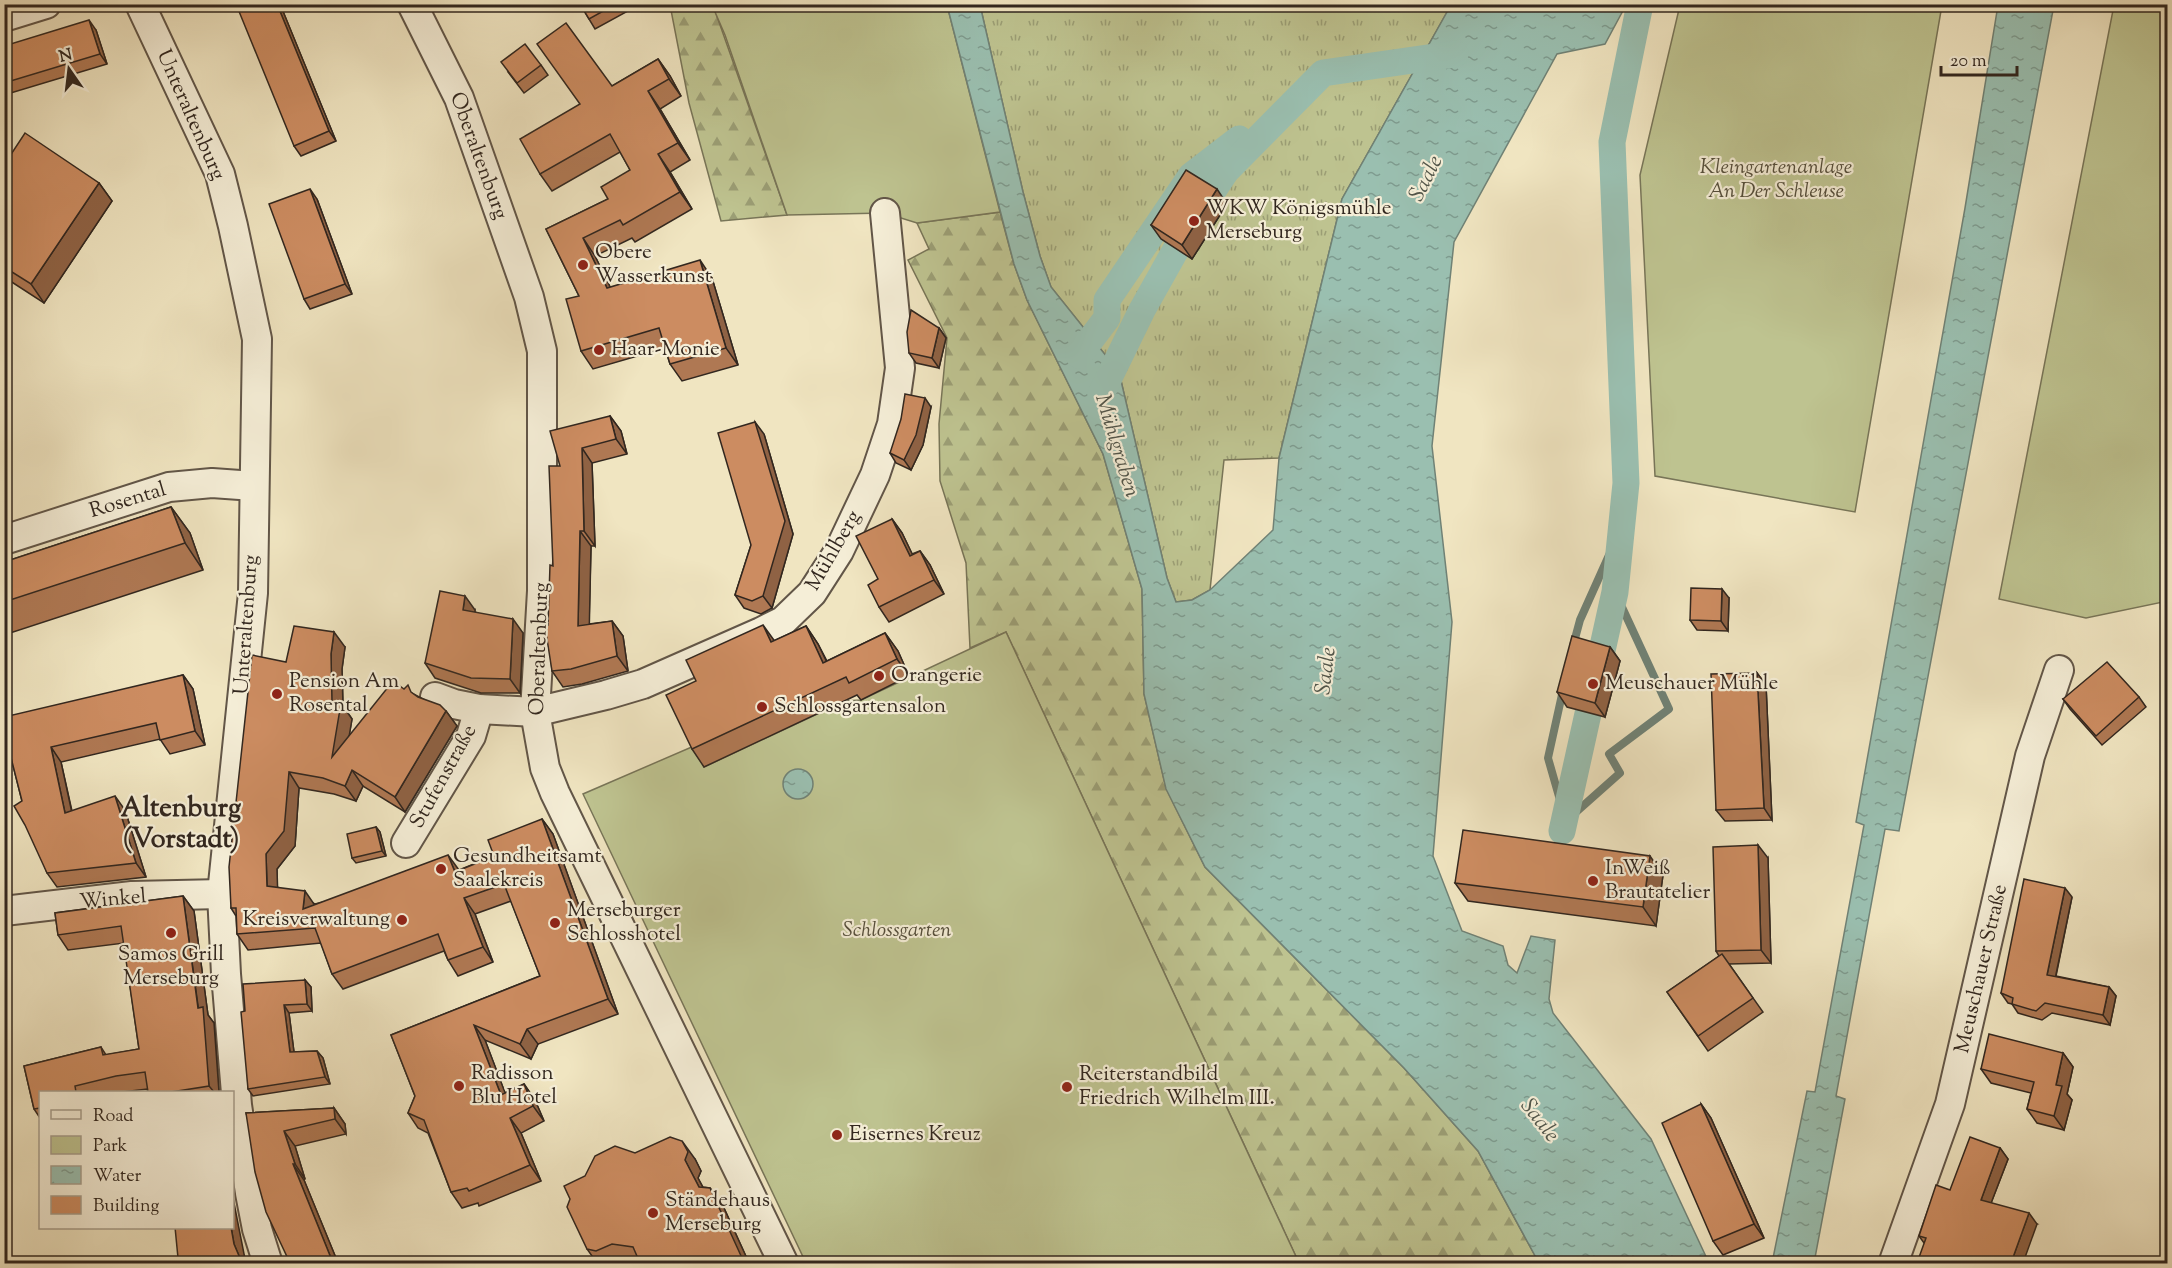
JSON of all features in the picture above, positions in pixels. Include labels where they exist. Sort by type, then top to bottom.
[{"type":"street","points":[[4,17],[46,4]]},
{"type":"street","name":"Unteraltenburg","points":[[140,4],[220,174],[257,339],[252,619],[222,894],[236,1097],[250,1193],[257,1229],[268,1263]]},
{"type":"street","name":"Oberaltenburg","points":[[412,4],[459,98],[528,297],[542,351],[542,591],[535,712],[545,768],[555,793],[784,1263]]},
{"type":"street","name":"Mühlberg","points":[[435,696],[454,704],[479,709],[535,712],[606,695],[643,684],[783,621],[812,593],[839,551],[875,476],[892,424],[900,368],[885,213]]},
{"type":"street","name":"Rosental","points":[[4,540],[169,487],[212,483],[254,486]]},
{"type":"street","name":"Meuschauer Straße","points":[[1893,1263],[1950,1104],[2030,756],[2059,670]]},
{"type":"street","name":"Stufenstraße","points":[[406,843],[471,736],[479,709]]},
{"type":"street","name":"Winkel","points":[[4,911],[132,896],[222,894]]},
{"type":"green space","points":[[670,5],[713,5],[787,215],[721,221],[689,103]]},
{"type":"green space","points":[[712,5],[947,5],[1000,212],[917,223],[885,213],[787,215],[725,35]]},
{"type":"green space","points":[[980,5],[1451,5],[1342,199],[1279,458],[1224,460],[1210,590],[1192,600],[1176,602],[1167,578],[1119,372],[1051,287],[1023,192]]},
{"type":"green space","name":"Kleingartenanlage An Der Schleuse","points":[[1680,5],[1942,5],[1855,512],[1655,476],[1640,175]]},
{"type":"green space","points":[[2114,5],[2167,5],[2168,601],[2086,618],[1999,599]]},
{"type":"green space","points":[[1000,212],[1014,264],[1027,300],[1103,454],[1142,589],[1144,694],[1166,788],[1205,867],[1404,1068],[1478,1151],[1539,1263],[1299,1263],[1006,632],[970,648],[966,563],[940,481],[939,424],[947,338],[908,260],[929,249],[917,223]]},
{"type":"green space","name":"Schlossgarten","points":[[1006,632],[1299,1263],[806,1263],[583,794],[694,746],[704,767],[845,701],[861,700]]},
{"type":"water","points":[[947,5],[980,5],[1040,256],[1051,287],[1119,372],[1167,578],[1176,602],[1192,600],[1210,590],[1273,530],[1279,458],[1342,199],[1451,5],[1626,5],[1605,44],[1557,54],[1454,242],[1432,446],[1452,622],[1433,856],[1462,931],[1503,946],[1508,965],[1517,973],[1531,936],[1555,940],[1549,999],[1553,1013],[1651,1139],[1709,1263],[1539,1263],[1478,1151],[1404,1068],[1205,867],[1166,789],[1144,694],[1142,589],[1103,454],[1027,300],[1014,264]]},
{"type":"water","points":[[1998,5],[2054,5],[1899,831],[1885,829],[1836,1096],[1845,1099],[1814,1263],[1772,1263],[1807,1091],[1815,1092],[1864,825],[1856,822],[1965,208]]},
{"type":"water","points":[[798,769],[809,773],[813,784],[809,795],[798,799],[787,795],[783,784],[787,773]]},
{"type":"building","points":[[236,4],[277,4],[329,131],[294,146]]},
{"type":"building","points":[[580,4],[616,4],[589,19]]},
{"type":"building","points":[[89,20],[100,54],[4,83],[4,46]]},
{"type":"building","points":[[566,23],[612,86],[658,59],[669,79],[648,91],[678,143],[658,154],[680,192],[623,225],[620,220],[583,238],[607,288],[700,260],[726,348],[670,364],[659,328],[581,351],[566,299],[579,296],[546,229],[608,199],[601,187],[630,170],[610,134],[540,174],[520,139],[580,104],[537,44]]},
{"type":"building","points":[[525,44],[541,65],[517,83],[501,62]]},
{"type":"building","points":[[25,133],[99,183],[31,284],[4,267],[4,165]]},
{"type":"building","points":[[1186,170],[1217,189],[1182,245],[1151,225]]},
{"type":"building","points":[[310,189],[345,284],[304,299],[269,204]]},
{"type":"building","points":[[911,310],[939,328],[932,358],[909,353],[907,332]]},
{"type":"building","points":[[905,394],[925,398],[916,435],[904,460],[890,453],[901,419]]},
{"type":"building","points":[[610,416],[616,439],[582,448],[584,531],[580,531],[578,626],[612,621],[617,656],[571,669],[552,671],[545,626],[545,624],[548,625],[550,565],[553,566],[549,466],[560,466],[550,431]]},
{"type":"building","points":[[755,422],[785,521],[763,596],[752,601],[735,595],[751,545],[718,433]]},
{"type":"building","points":[[171,507],[185,543],[4,602],[4,562]]},
{"type":"building","points":[[892,519],[910,556],[920,551],[934,580],[879,607],[868,585],[878,579],[856,536]]},
{"type":"building","points":[[1691,588],[1722,589],[1721,621],[1690,620]]},
{"type":"building","points":[[440,591],[465,596],[463,610],[513,619],[510,679],[471,678],[425,663]]},
{"type":"building","name":"Schlossgartensalon","points":[[763,625],[771,642],[806,626],[823,663],[885,633],[897,659],[849,683],[846,677],[692,749],[666,695],[696,681],[686,660]]},
{"type":"building","points":[[294,626],[334,632],[331,654],[332,702],[341,703],[332,757],[393,681],[404,689],[408,685],[411,692],[418,697],[440,705],[446,711],[395,797],[352,770],[345,786],[323,778],[289,772],[284,831],[266,854],[267,886],[305,891],[303,909],[448,855],[455,872],[494,856],[488,840],[542,819],[608,999],[527,1029],[520,1044],[474,1025],[501,1095],[524,1084],[533,1106],[510,1118],[530,1165],[469,1191],[467,1188],[451,1192],[424,1120],[408,1113],[415,1096],[391,1035],[540,976],[504,884],[464,898],[483,947],[448,960],[438,934],[332,974],[315,928],[237,934],[236,908],[231,908],[229,867],[252,655],[286,662]]},
{"type":"building","points":[[1572,636],[1610,647],[1595,703],[1557,692]]},
{"type":"building","points":[[2107,662],[2139,697],[2096,736],[2063,699]]},
{"type":"building","points":[[1757,673],[1764,808],[1716,810],[1711,674]]},
{"type":"building","points":[[183,675],[195,731],[160,740],[156,723],[51,747],[65,813],[115,796],[136,863],[47,873],[14,806],[22,801],[4,730],[4,717]]},
{"type":"building","points":[[376,827],[382,851],[352,858],[347,834]]},
{"type":"building","points":[[1463,830],[1650,856],[1643,907],[1455,883]]},
{"type":"building","points":[[1758,845],[1761,950],[1716,951],[1713,847]]},
{"type":"building","points":[[2024,879],[2065,888],[2047,975],[2109,987],[2103,1015],[2045,1003],[2036,1011],[2012,1004],[2013,998],[2001,993]]},
{"type":"building","points":[[183,896],[198,1008],[203,1007],[209,1086],[177,1091],[148,1091],[145,1072],[75,1086],[76,1091],[39,1091],[39,1108],[34,1109],[24,1066],[101,1047],[103,1055],[139,1049],[121,926],[58,935],[55,913]]},
{"type":"building","points":[[1722,954],[1753,998],[1698,1036],[1667,992]]},
{"type":"building","points":[[305,980],[307,1004],[284,1005],[290,1052],[317,1051],[325,1077],[248,1089],[241,1012],[245,1011],[243,984]]},
{"type":"building","points":[[1989,1034],[2063,1053],[2056,1085],[2062,1086],[2054,1116],[2027,1109],[2034,1082],[1981,1069]]},
{"type":"building","points":[[1701,1104],[1754,1224],[1713,1241],[1662,1123]]},
{"type":"building","points":[[334,1108],[335,1119],[284,1131],[295,1164],[293,1164],[333,1263],[290,1263],[266,1212],[255,1172],[246,1113]]},
{"type":"building","name":"Ständehaus Merseburg","points":[[670,1137],[682,1141],[688,1152],[685,1160],[699,1187],[710,1188],[742,1258],[740,1263],[640,1263],[633,1247],[612,1244],[596,1251],[587,1249],[567,1207],[570,1199],[564,1186],[585,1176],[595,1156],[615,1146],[635,1153]]},
{"type":"building","points":[[1970,1137],[2000,1148],[1981,1200],[2029,1213],[2011,1263],[1917,1263],[1926,1238],[1919,1236],[1936,1185],[1950,1190]]},
{"type":"building","points":[[175,1229],[231,1229],[234,1244],[242,1263],[158,1263],[178,1258]]},
{"type":"waterway","points":[[1562,831],[1615,592],[1626,483],[1612,142],[1640,4]]},
{"type":"waterway","name":"Mühlgraben","points":[[1101,394],[1142,310],[1188,228],[1226,171],[1323,73],[1455,54]]},
{"type":"waterway","points":[[1079,355],[1107,318],[1107,300],[1191,176],[1239,139]]},
{"type":"waterway","points":[[1573,646],[1580,620],[1619,533]]},
{"type":"waterway","points":[[1563,690],[1548,758],[1566,821],[1620,773],[1609,754],[1669,709],[1615,592]]},
{"type":"place","name":"WKW Königsmühle Merseburg","points":[[1194,221]]},
{"type":"place","name":"Obere Wasserkunst","points":[[583,265]]},
{"type":"place","name":"Haar-Monie","points":[[599,350]]},
{"type":"place","name":"Orangerie","points":[[879,676]]},
{"type":"place","name":"Meuschauer Mühle","points":[[1593,684]]},
{"type":"place","name":"Pension Am Rosental","points":[[277,694]]},
{"type":"place","name":"Schlossgartensalon","points":[[762,707]]},
{"type":"place","name":"Gesundheitsamt Saalekreis","points":[[441,869]]},
{"type":"place","name":"InWeiß Brautatelier","points":[[1593,881]]},
{"type":"place","name":"Kreisverwaltung","points":[[402,920]]},
{"type":"place","name":"Merseburger Schlosshotel","points":[[555,923]]},
{"type":"place","name":"Samos Grill Merseburg","points":[[171,933]]},
{"type":"place","name":"Radisson Blu Hotel","points":[[459,1086]]},
{"type":"place","name":"Reiterstandbild Friedrich Wilhelm III.","points":[[1067,1087]]},
{"type":"place","name":"Eisernes Kreuz","points":[[837,1135]]},
{"type":"place","name":"Ständehaus Merseburg","points":[[653,1213]]},
{"type":"district","name":"Altenburg (Vorstadt)","points":[[181,824]]},
{"type":"water label","name":"Saale","points":[[1427,179]]},
{"type":"water label","name":"Saale","points":[[1327,671]]},
{"type":"water label","name":"Saale","points":[[1539,1121]]}]
